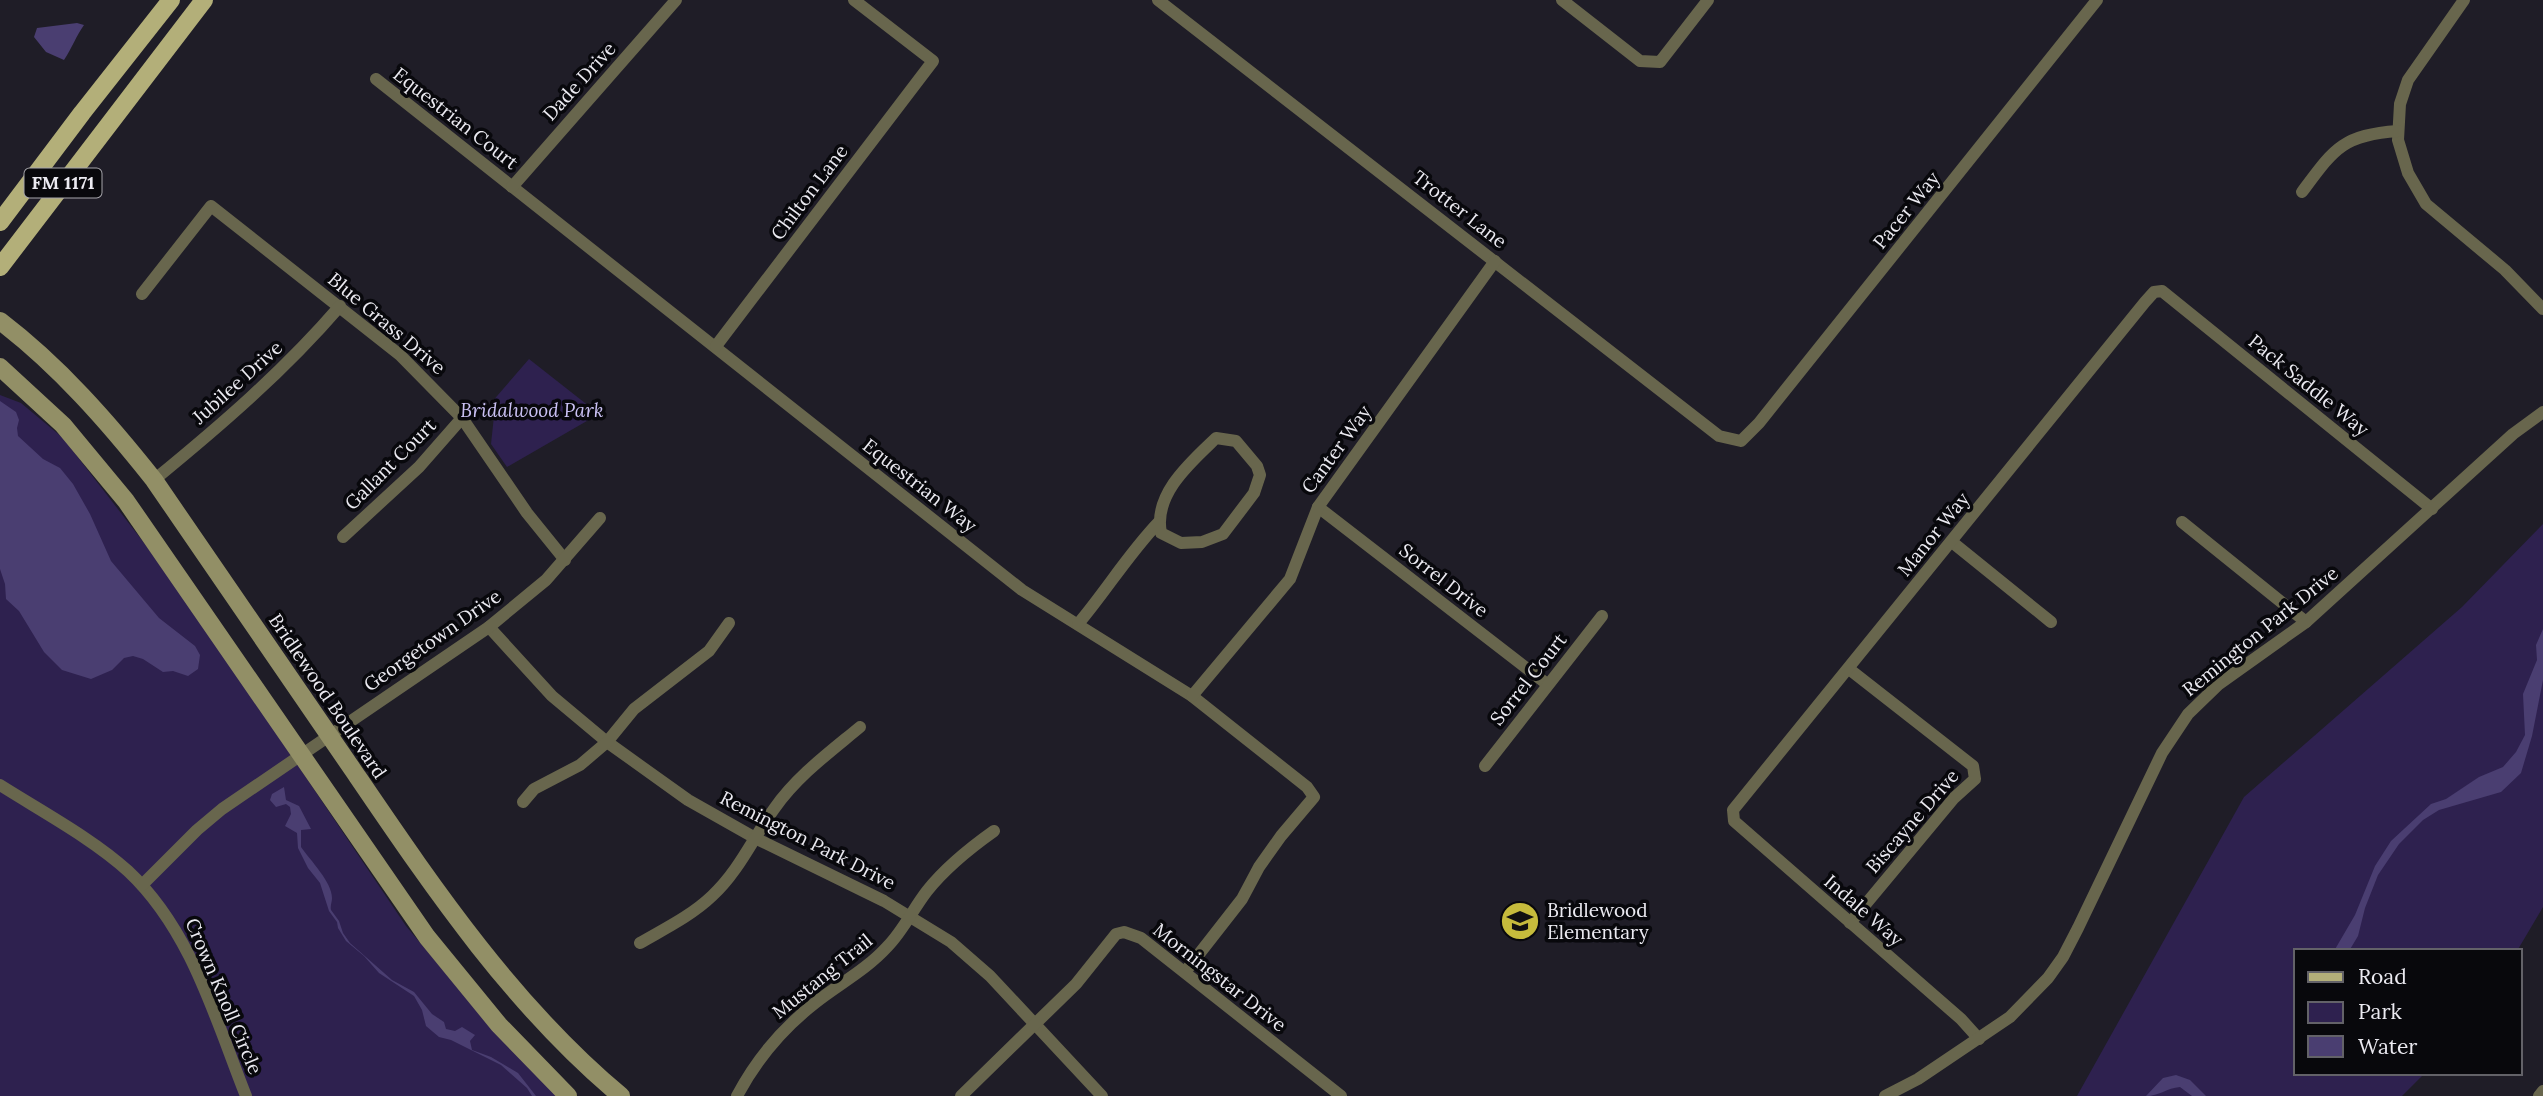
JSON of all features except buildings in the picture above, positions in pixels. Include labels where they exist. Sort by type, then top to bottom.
[{"type":"main road","name":"FM 1171","points":[[0,222],[172,0]]},
{"type":"main road","name":"FM 1171","points":[[0,267],[204,0]]},
{"type":"main road","name":"Bridlewood Boulevard","points":[[0,321],[79,392],[104,418],[154,480],[436,891],[483,952],[568,1046],[621,1096]]},
{"type":"main road","points":[[0,367],[63,425],[126,501],[299,755],[456,975],[524,1053],[568,1096]]},
{"type":"street","name":"Dade Drive","points":[[512,187],[676,0]]},
{"type":"street","name":"Chilton Lane","points":[[716,346],[933,61],[854,0]]},
{"type":"street","name":"Trotter Lane","points":[[1158,0],[1719,436],[1741,441]]},
{"type":"street","points":[[1562,0],[1640,61],[1660,62],[1708,0]]},
{"type":"street","name":"Pacer Way","points":[[1741,441],[1759,423],[2097,0]]},
{"type":"street","points":[[2464,0],[2408,80],[2400,104],[2398,140],[2409,173],[2426,204],[2505,270],[2543,309]]},
{"type":"street","name":"Equestrian Court","points":[[376,79],[512,187]]},
{"type":"street","points":[[2302,192],[2328,157],[2345,143],[2362,135],[2398,131]]},
{"type":"street","name":"Equestrian Way","points":[[512,187],[1022,590],[1192,696],[1299,780],[1314,797],[1259,867],[1241,899],[1185,972]]},
{"type":"street","name":"Blue Grass Drive","points":[[142,294],[211,206],[400,355],[463,418],[527,513],[565,560]]},
{"type":"street","name":"Canter Way","points":[[1192,696],[1290,579],[1318,507],[1495,261]]},
{"type":"street","name":"Pack Saddle Way","points":[[2162,291],[2432,509]]},
{"type":"street","name":"Manor Way","points":[[1735,807],[2145,302],[2154,292],[2162,291]]},
{"type":"street","name":"Jubilee Drive","points":[[154,480],[276,375],[303,349],[340,306]]},
{"type":"street","name":"Remington Park Drive","points":[[1885,1096],[1918,1079],[2010,1017],[2055,970],[2162,753],[2188,714],[2219,684],[2306,622],[2513,434],[2543,412]]},
{"type":"street","name":"Gallant Court","points":[[343,537],[419,467],[463,418]]},
{"type":"street","points":[[1078,624],[1127,562],[1134,548],[1159,522],[1165,497],[1189,464],[1216,438],[1236,441],[1257,466],[1260,475],[1254,493],[1223,534],[1202,542],[1181,543],[1161,533],[1159,522]]},
{"type":"street","name":"Sorrel Drive","points":[[1318,507],[1547,684]]},
{"type":"street","name":"Georgetown Drive","points":[[142,885],[217,813],[489,626],[546,580],[600,518]]},
{"type":"street","points":[[2182,522],[2306,622]]},
{"type":"street","points":[[1952,541],[2052,622]]},
{"type":"street","name":"Sorrel Court","points":[[1485,766],[1602,616]]},
{"type":"street","points":[[523,802],[534,789],[580,765],[607,742],[634,709],[709,650],[729,623]]},
{"type":"street","name":"Remington Park Drive","points":[[489,626],[551,696],[607,742],[688,800],[757,839],[884,901],[968,955],[1036,1023],[1102,1096]]},
{"type":"street","name":"Biscayne Drive","points":[[1849,669],[1973,766],[1975,772],[1975,779],[1954,798],[1850,923]]},
{"type":"street","points":[[640,943],[696,910],[711,898],[739,866],[774,809],[797,782],[860,727]]},
{"type":"street","name":"Crown Knoll Circle","points":[[0,785],[108,855],[142,885],[177,930],[246,1096]]},
{"type":"street","name":"Indale Way","points":[[1735,807],[1732,810],[1734,821],[1961,1020],[1979,1039]]},
{"type":"street","name":"Mustang Trail","points":[[737,1096],[753,1068],[782,1033],[815,1003],[879,956],[944,871],[994,831]]},
{"type":"street","name":"Morningstar Drive","points":[[961,1096],[1076,984],[1116,934],[1124,932],[1141,938],[1342,1096]]},
{"type":"street","points":[[2539,1096],[2543,1091]]},
{"type":"green space","name":"Bridalwood Park","points":[[529,359],[599,414],[507,467],[491,444],[494,416],[491,403]]},
{"type":"green space","points":[[0,395],[21,403],[63,438],[175,583],[406,926],[508,1047],[561,1096],[0,1096]]},
{"type":"green space","points":[[2543,524],[2543,907],[2518,949],[2294,949],[2294,1075],[2423,1075],[2402,1096],[2077,1096],[2244,797],[2462,607]]},
{"type":"water","points":[[77,23],[84,25],[64,60],[46,52],[34,37],[37,28]]},
{"type":"water","points":[[0,401],[16,412],[19,420],[18,436],[43,459],[60,468],[73,484],[111,561],[159,618],[195,646],[200,655],[198,669],[188,676],[173,671],[163,672],[133,656],[124,658],[112,670],[91,679],[62,670],[44,652],[19,611],[6,599],[0,569]]},
{"type":"water","points":[[2543,629],[2543,680],[2532,736],[2521,773],[2501,792],[2439,810],[2423,820],[2399,844],[2378,875],[2358,936],[2350,949],[2335,949],[2355,915],[2375,866],[2391,841],[2431,804],[2446,799],[2479,777],[2503,767],[2516,752],[2525,735],[2523,694],[2537,660],[2536,645]]},
{"type":"water","points":[[284,787],[286,800],[299,806],[311,829],[301,830],[301,847],[328,885],[332,898],[331,910],[350,943],[392,980],[414,992],[432,1014],[444,1022],[446,1029],[455,1031],[462,1027],[475,1035],[470,1041],[472,1050],[491,1057],[518,1073],[536,1096],[532,1096],[527,1088],[501,1065],[451,1040],[439,1037],[426,1026],[422,1010],[414,996],[379,973],[346,941],[329,911],[320,883],[308,868],[298,848],[297,833],[285,826],[291,814],[290,807],[286,804],[276,807],[270,800],[272,794]]},
{"type":"water","points":[[2176,1075],[2190,1080],[2206,1096],[2192,1096],[2180,1087],[2146,1096],[2163,1078]]},
{"type":"place","name":"Bridlewood Elementary","points":[[1520,921]]}]
